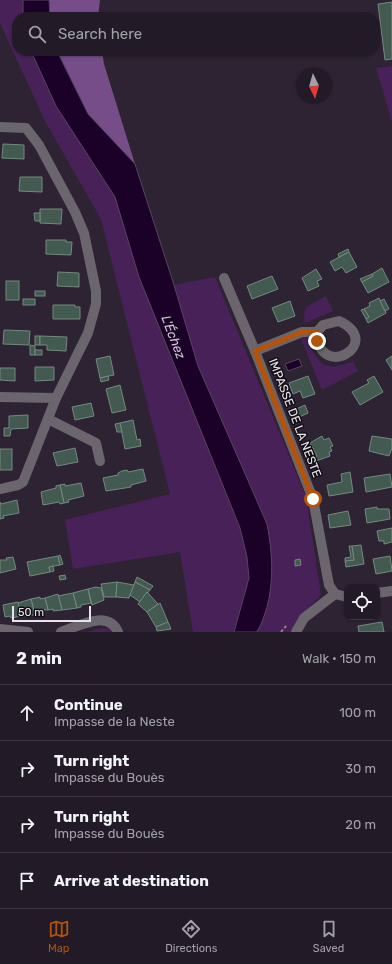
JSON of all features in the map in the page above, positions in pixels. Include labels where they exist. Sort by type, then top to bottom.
[{"type":"street","points":[[0,127],[26,128],[35,140],[75,212],[86,240],[96,291],[96,304],[88,333],[56,398],[22,482],[18,485],[0,489]]},
{"type":"street","name":"IMPASSE DE LA NESTE","points":[[224,278],[255,351],[313,499],[329,585],[334,594]]},
{"type":"street","points":[[255,351],[302,332],[317,332]]},
{"type":"street","points":[[0,397],[56,398]]},
{"type":"street","points":[[48,419],[96,443],[100,461]]},
{"type":"street","points":[[380,593],[392,591]]},
{"type":"street","points":[[296,632],[304,618],[334,594],[344,596]]},
{"type":"street","points":[[61,632],[93,621],[107,620],[115,625],[118,632]]},
{"type":"street","points":[[0,629],[28,632]]},
{"type":"shaded area","points":[[0,0],[23,0],[23,12],[12,12],[12,49],[0,23]]},
{"type":"shaded area","points":[[49,0],[100,0],[99,12],[50,12]]},
{"type":"shaded area","points":[[15,56],[33,56],[56,106],[115,197],[139,277],[240,528],[247,557],[249,578],[234,632],[193,632],[180,552],[73,569],[65,520],[170,494],[101,219],[45,121]]},
{"type":"shaded area","points":[[59,56],[103,56],[135,164],[128,165],[88,114]]},
{"type":"shaded area","points":[[392,66],[392,122],[376,68]]},
{"type":"shaded area","points":[[215,277],[306,497],[321,595],[297,619],[292,632],[257,632],[272,583],[198,366],[174,285]]},
{"type":"shaded area","points":[[326,296],[333,311],[305,323],[304,313],[306,307]]},
{"type":"shaded area","points":[[306,337],[314,353],[322,363],[328,366],[334,366],[343,365],[353,361],[358,371],[322,390],[301,339]]},
{"type":"shaded area","points":[[101,628],[112,629],[113,632],[87,632]]},
{"type":"water","points":[[23,0],[49,0],[50,12],[23,12]]},
{"type":"water","name":"L'Échez","points":[[33,56],[59,56],[88,114],[135,164],[174,285],[198,366],[267,524],[272,565],[270,593],[263,619],[257,632],[234,632],[249,578],[247,557],[240,528],[139,277],[115,197],[56,106]]},
{"type":"water","points":[[299,359],[302,366],[288,371],[285,364]]},
{"type":"building","points":[[392,2],[392,59],[385,60],[378,4]]},
{"type":"building","points":[[3,144],[24,145],[24,159],[2,158]]},
{"type":"building","points":[[20,177],[42,177],[42,192],[19,191]]},
{"type":"building","points":[[40,209],[62,209],[61,224],[40,223]]},
{"type":"building","points":[[34,213],[40,213],[40,221],[35,221]]},
{"type":"building","points":[[46,240],[66,240],[66,242],[72,242],[71,255],[46,254]]},
{"type":"building","points":[[348,249],[349,252],[339,257],[338,254]]},
{"type":"building","points":[[349,252],[357,267],[346,273],[342,267],[335,271],[330,262]]},
{"type":"building","points":[[382,268],[389,282],[368,293],[362,282],[373,276],[372,274]]},
{"type":"building","points":[[316,269],[322,279],[317,281],[319,286],[308,291],[302,278]]},
{"type":"building","points":[[58,272],[79,273],[79,287],[57,286]]},
{"type":"building","points":[[372,274],[373,276],[362,282],[360,279]]},
{"type":"building","points":[[272,276],[278,289],[252,299],[247,286]]},
{"type":"building","points":[[6,281],[19,281],[19,300],[6,300]]},
{"type":"building","points":[[35,291],[45,291],[45,296],[35,296]]},
{"type":"building","points":[[379,298],[386,313],[368,323],[366,319],[369,317],[364,309],[370,306],[369,303]]},
{"type":"building","points":[[23,299],[35,299],[35,305],[23,305]]},
{"type":"building","points":[[384,299],[389,309],[385,311],[380,301]]},
{"type":"building","points":[[290,301],[295,316],[278,322],[272,308]]},
{"type":"building","points":[[53,305],[75,305],[75,307],[80,307],[80,319],[53,319]]},
{"type":"building","points":[[364,309],[369,317],[366,319],[361,310]]},
{"type":"building","points":[[4,330],[30,331],[29,345],[3,344]]},
{"type":"building","points":[[35,336],[40,336],[40,345],[35,345]]},
{"type":"building","points":[[40,336],[67,337],[66,351],[47,350],[47,345],[40,345]]},
{"type":"building","points":[[30,345],[35,346],[35,355],[30,355]]},
{"type":"building","points":[[35,350],[42,350],[42,355],[35,355]]},
{"type":"building","points":[[110,356],[114,375],[100,378],[96,359]]},
{"type":"building","points":[[392,356],[392,370],[386,360]]},
{"type":"building","points":[[35,367],[54,367],[54,380],[35,381]]},
{"type":"building","points":[[0,368],[15,368],[15,381],[0,380]]},
{"type":"building","points":[[108,376],[109,380],[101,382],[100,378]]},
{"type":"building","points":[[308,376],[315,394],[303,398],[300,391],[293,394],[289,383]]},
{"type":"building","points":[[374,376],[383,392],[360,405],[352,392],[369,383],[367,380]]},
{"type":"building","points":[[120,385],[126,410],[112,413],[106,389]]},
{"type":"building","points":[[91,403],[94,416],[75,420],[72,407]]},
{"type":"building","points":[[305,405],[308,413],[297,418],[294,410]]},
{"type":"building","points":[[28,415],[28,428],[11,429],[10,436],[4,436],[4,428],[9,428],[9,416]]},
{"type":"building","points":[[133,420],[137,440],[140,439],[141,446],[125,449],[120,423]]},
{"type":"building","points":[[120,423],[122,432],[117,432],[115,424]]},
{"type":"building","points":[[322,436],[324,440],[329,438],[333,446],[330,447],[332,451],[329,452],[330,456],[313,462],[312,458],[317,456],[310,443]]},
{"type":"building","points":[[372,436],[392,439],[392,448],[389,456],[369,451]]},
{"type":"building","points":[[75,448],[78,462],[57,466],[53,453]]},
{"type":"building","points":[[0,449],[12,449],[12,470],[0,470]]},
{"type":"building","points":[[143,469],[146,481],[131,485],[131,487],[106,491],[103,478],[118,475],[118,473],[122,471],[127,470],[128,472]]},
{"type":"building","points":[[350,472],[353,492],[329,496],[327,485],[342,482],[341,474]]},
{"type":"building","points":[[390,474],[392,487],[366,492],[364,478]]},
{"type":"building","points":[[81,483],[84,496],[68,500],[69,502],[64,503],[60,485],[65,484],[65,486]]},
{"type":"building","points":[[60,485],[64,503],[60,504],[59,502],[43,505],[41,492],[56,488],[56,486]]},
{"type":"building","points":[[17,500],[19,513],[3,516],[4,518],[0,519],[0,502],[1,504]]},
{"type":"building","points":[[377,507],[377,509],[389,509],[390,519],[367,523],[365,509]]},
{"type":"building","points":[[348,511],[351,525],[330,528],[328,515]]},
{"type":"building","points":[[392,528],[392,542],[384,544],[384,541],[379,541],[377,531]]},
{"type":"building","points":[[361,545],[364,564],[346,567],[345,561],[354,560],[352,546]]},
{"type":"building","points":[[349,546],[352,546],[354,560],[345,561],[345,558],[351,557]]},
{"type":"building","points":[[60,555],[63,564],[60,565],[58,556]]},
{"type":"building","points":[[58,556],[60,565],[49,567],[50,572],[30,576],[27,562]]},
{"type":"building","points":[[390,556],[392,571],[376,574],[373,559]]},
{"type":"building","points":[[13,557],[16,569],[0,573],[0,560],[7,560],[6,558]]},
{"type":"building","points":[[300,559],[301,565],[295,566],[295,560]]},
{"type":"building","points":[[53,566],[54,571],[50,572],[49,567]]},
{"type":"building","points":[[65,575],[66,579],[60,580],[59,576]]},
{"type":"building","points":[[137,577],[153,586],[150,590],[135,582]]},
{"type":"building","points":[[117,582],[116,597],[104,597],[101,584]]},
{"type":"building","points":[[117,582],[134,585],[129,598],[116,597]]},
{"type":"building","points":[[135,582],[150,590],[140,602],[130,595]]},
{"type":"building","points":[[96,587],[101,588],[104,600],[92,605],[88,589]]},
{"type":"building","points":[[88,589],[91,603],[81,605],[81,607],[77,608],[73,593]]},
{"type":"building","points":[[147,592],[158,604],[147,612],[138,604]]},
{"type":"building","points":[[73,593],[77,608],[62,610],[58,596]]},
{"type":"building","points":[[58,594],[62,610],[48,610],[45,598]]},
{"type":"building","points":[[40,597],[40,599],[45,598],[48,610],[43,610],[43,613],[35,615],[31,599]]},
{"type":"building","points":[[31,599],[35,615],[21,616],[18,603]]},
{"type":"building","points":[[18,602],[21,616],[11,618],[10,616],[5,617],[3,605]]},
{"type":"building","points":[[160,603],[168,622],[156,627],[147,612]]},
{"type":"building","points":[[168,622],[171,629],[157,631],[156,627]]},
{"type":"building","points":[[382,622],[384,632],[359,632],[358,626]]},
{"type":"route","points":[[313,499],[255,351],[302,332],[317,332],[317,341]]}]
